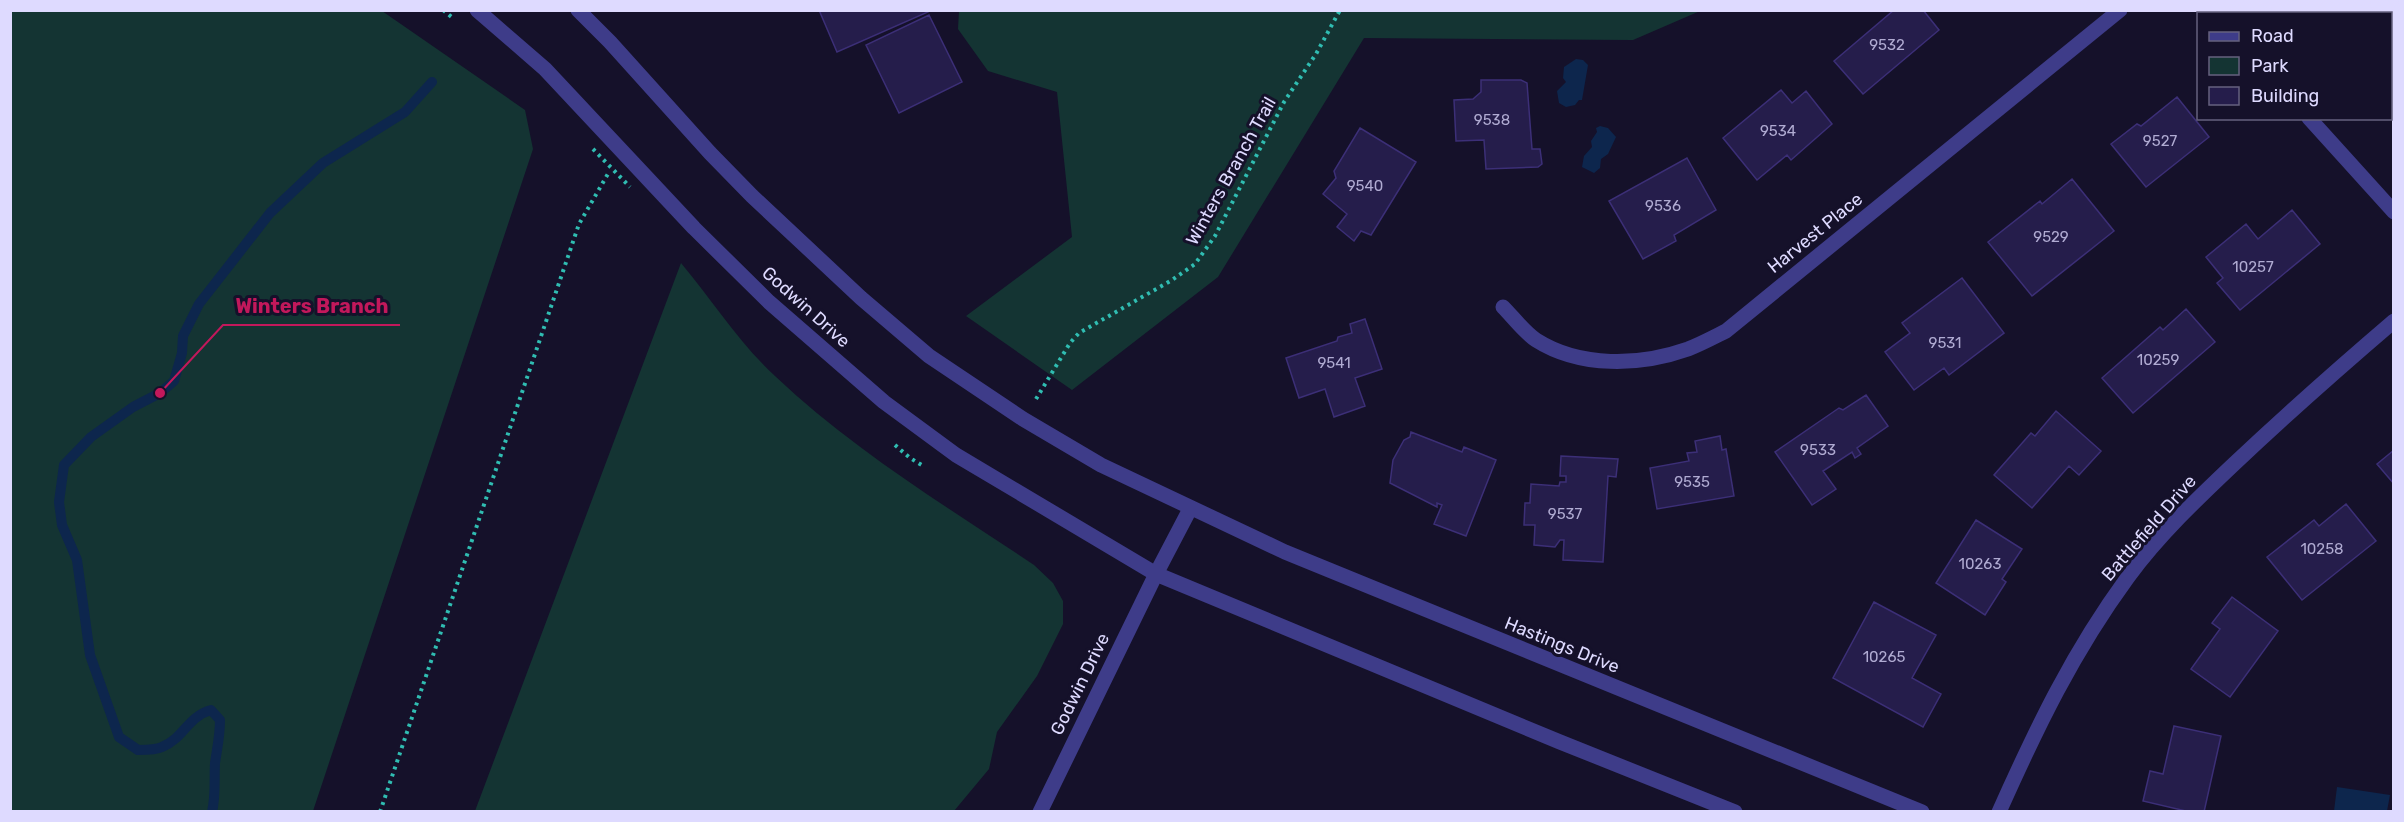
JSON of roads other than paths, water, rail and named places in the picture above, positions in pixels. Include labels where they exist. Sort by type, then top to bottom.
[{"type":"street","name":"Godwin Drive","points":[[477,10],[545,69],[694,228],[769,302],[884,402],[956,454],[1156,574]]},
{"type":"street","points":[[578,10],[744,187],[861,298],[929,356],[1023,419],[1101,465],[1190,509]]},
{"type":"street","name":"Harvest Place","points":[[1503,307],[1535,339],[1574,357],[1607,361],[1648,359],[1689,349],[1735,323],[2120,10]]},
{"type":"street","points":[[2311,120],[2394,212]]},
{"type":"street","name":"Battlefield Drive","points":[[1999,812],[2038,723],[2075,656],[2130,575],[2186,510],[2298,403],[2394,321]]},
{"type":"street","name":"Godwin Drive","points":[[1040,812],[1190,509]]},
{"type":"street","name":"Hastings Drive","points":[[1190,509],[1285,552],[1437,615],[1922,812]]},
{"type":"street","points":[[1156,574],[1735,812]]},
{"type":"water","points":[[1576,59],[1583,60],[1588,65],[1582,100],[1566,107],[1559,103],[1557,91],[1566,82],[1563,78],[1564,67]]},
{"type":"water","points":[[1600,126],[1608,128],[1616,137],[1608,154],[1601,159],[1600,168],[1594,173],[1582,167],[1584,156],[1592,147],[1591,141],[1597,132],[1596,128]]},
{"type":"water","points":[[2337,787],[2390,795],[2387,811],[2334,811]]},
{"type":"waterway","points":[[212,812],[220,720],[211,710],[196,717],[176,738],[160,748],[138,750],[119,737],[90,655],[77,560],[62,525],[59,502],[64,465],[91,437],[133,407],[160,393],[174,381],[182,353],[183,336],[199,304],[270,213],[323,163],[405,112],[432,82]]},
{"type":"place","name":"Winters Branch","points":[[160,393]]}]
